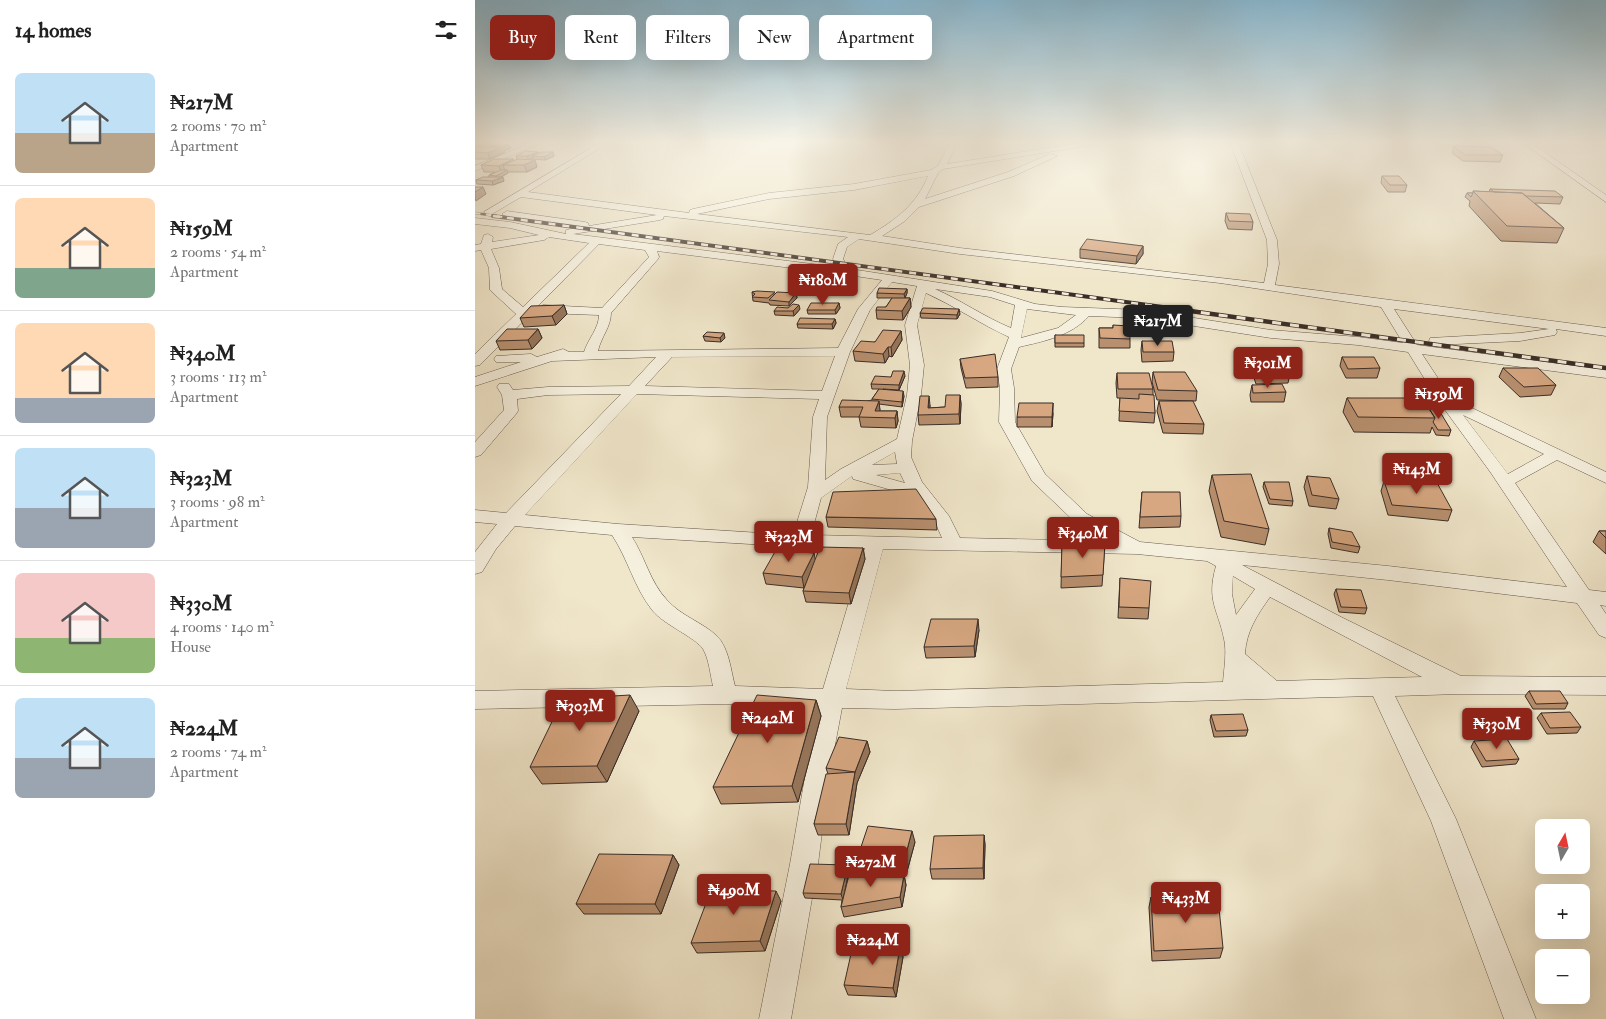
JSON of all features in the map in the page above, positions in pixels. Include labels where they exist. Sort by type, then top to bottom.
[{"type":"street","points":[[527,190],[485,212],[598,227]]},
{"type":"street","points":[[653,211],[740,202],[830,190]]},
{"type":"street","points":[[871,238],[907,216],[927,190]]},
{"type":"street","points":[[917,205],[964,190]]},
{"type":"street","points":[[1252,190],[1272,240],[1274,256],[1273,276],[1268,288]]},
{"type":"street","points":[[1593,190],[1606,199]]},
{"type":"street","points":[[519,194],[676,215],[826,231],[960,251],[1268,288],[1606,332]]},
{"type":"street","points":[[480,248],[676,215],[740,202]]},
{"type":"street","points":[[475,221],[553,235],[855,273],[920,285],[992,294],[1035,307],[1086,312],[1143,314],[1271,334],[1408,343],[1520,337],[1571,328]]},
{"type":"street","points":[[480,248],[491,223]]},
{"type":"street","points":[[855,273],[841,266],[838,259],[843,246],[857,236]]},
{"type":"street","points":[[475,362],[481,353],[597,240]]},
{"type":"street","points":[[590,356],[594,340],[605,324],[605,312],[637,273],[654,257],[649,246]]},
{"type":"street","points":[[480,248],[494,268],[496,290],[526,311],[605,312]]},
{"type":"street","points":[[801,541],[814,495],[818,472],[817,444],[820,417],[843,352],[864,309],[889,279]]},
{"type":"street","points":[[920,285],[988,323],[1014,340],[1068,329],[1086,312]]},
{"type":"street","points":[[920,285],[911,325],[917,365],[914,395],[904,441],[906,468],[914,484],[943,520],[954,545]]},
{"type":"street","points":[[1022,302],[1014,340],[1004,369],[1007,388],[1007,422],[1038,477],[1081,518],[1137,548]]},
{"type":"street","points":[[1385,304],[1444,399],[1505,482],[1606,630]]},
{"type":"street","points":[[488,376],[551,358],[594,340]]},
{"type":"street","points":[[1408,343],[1606,374]]},
{"type":"street","points":[[481,353],[501,359],[668,353],[843,352]]},
{"type":"street","points":[[475,567],[489,545],[511,519],[668,353]]},
{"type":"street","points":[[488,376],[506,364],[501,359]]},
{"type":"street","points":[[475,452],[511,411],[509,395],[488,376]]},
{"type":"street","points":[[509,395],[548,391],[633,390],[828,395]]},
{"type":"street","points":[[1444,399],[1606,478]]},
{"type":"street","points":[[814,495],[847,472],[904,441]]},
{"type":"street","points":[[1505,482],[1557,454]]},
{"type":"street","points":[[818,472],[906,468]]},
{"type":"street","points":[[847,472],[923,494]]},
{"type":"street","points":[[475,516],[618,530],[801,541],[1137,548],[1217,559],[1606,599]]},
{"type":"street","points":[[618,530],[631,550],[645,584],[659,605],[669,615],[710,642],[717,656],[726,695]]},
{"type":"street","points":[[775,1019],[832,698],[876,542]]},
{"type":"street","points":[[1217,559],[1266,588],[1459,685]]},
{"type":"street","points":[[1217,559],[1221,576],[1220,592],[1235,648],[1234,690]]},
{"type":"street","points":[[1235,648],[1248,612],[1266,588]]},
{"type":"street","points":[[1235,648],[1272,690]]},
{"type":"street","points":[[475,700],[726,695],[895,700],[1459,685],[1606,686]]},
{"type":"street","points":[[1380,688],[1443,819],[1520,1019]]},
{"type":"building","points":[[1491,190],[1555,191],[1563,197],[1526,196],[1522,193],[1494,192]]},
{"type":"building","points":[[1473,191],[1522,193],[1564,228],[1507,226]]},
{"type":"building","points":[[1226,213],[1250,214],[1253,222],[1229,221]]},
{"type":"building","points":[[1087,239],[1143,246],[1137,256],[1080,249]]},
{"type":"building","points":[[879,288],[907,289],[904,294],[877,293]]},
{"type":"building","points":[[752,292],[775,292],[768,298],[752,297],[755,294]]},
{"type":"building","points":[[777,292],[796,293],[789,302],[769,300]]},
{"type":"building","points":[[892,298],[910,298],[902,311],[876,310],[877,307],[886,307]]},
{"type":"building","points":[[811,303],[839,303],[835,310],[807,310]]},
{"type":"building","points":[[793,304],[799,305],[793,311],[774,311],[777,307],[788,308]]},
{"type":"building","points":[[564,305],[552,316],[520,318],[531,306]]},
{"type":"building","points":[[923,308],[959,309],[957,315],[920,313]]},
{"type":"building","points":[[800,318],[835,319],[832,324],[797,324]]},
{"type":"building","points":[[1113,325],[1129,326],[1130,339],[1100,338],[1099,328],[1113,328]]},
{"type":"building","points":[[507,329],[538,329],[528,340],[496,341]]},
{"type":"building","points":[[883,330],[901,331],[891,347],[888,347],[883,354],[853,351],[861,341],[875,342]]},
{"type":"building","points":[[707,332],[724,333],[720,338],[703,336]]},
{"type":"building","points":[[1055,335],[1084,335],[1084,343],[1055,343]]},
{"type":"building","points":[[1142,341],[1172,341],[1174,352],[1143,352]]},
{"type":"building","points":[[995,354],[998,377],[965,378],[960,359]]},
{"type":"building","points":[[1342,357],[1374,357],[1380,368],[1348,369]]},
{"type":"building","points":[[1254,362],[1286,362],[1290,374],[1258,374]]},
{"type":"building","points":[[1503,368],[1538,368],[1556,385],[1524,387]]},
{"type":"building","points":[[893,371],[904,371],[899,385],[871,384],[875,376],[891,377]]},
{"type":"building","points":[[1153,372],[1185,372],[1197,391],[1158,390]]},
{"type":"building","points":[[1117,373],[1149,373],[1153,389],[1118,389]]},
{"type":"building","points":[[1282,384],[1286,392],[1253,393],[1252,385]]},
{"type":"building","points":[[879,389],[903,391],[902,402],[872,399]]},
{"type":"building","points":[[1139,394],[1154,395],[1155,413],[1119,411],[1120,398],[1139,399]]},
{"type":"building","points":[[946,395],[960,395],[959,414],[918,415],[920,396],[929,396],[928,408],[945,407]]},
{"type":"building","points":[[1347,398],[1422,398],[1435,418],[1358,417]]},
{"type":"building","points":[[842,400],[879,401],[875,411],[897,411],[895,418],[859,417],[863,407],[839,407]]},
{"type":"building","points":[[1159,401],[1193,401],[1204,424],[1164,423]]},
{"type":"building","points":[[1019,403],[1053,403],[1052,417],[1017,417]]},
{"type":"building","points":[[1428,407],[1437,407],[1451,430],[1438,430],[1433,422],[1435,418]]},
{"type":"building","points":[[1251,474],[1269,529],[1224,521],[1212,475]]},
{"type":"building","points":[[1307,476],[1330,478],[1339,499],[1312,495]]},
{"type":"building","points":[[1384,481],[1436,481],[1452,510],[1392,505]]},
{"type":"building","points":[[1264,482],[1289,482],[1293,501],[1270,499]]},
{"type":"building","points":[[916,489],[936,519],[826,517],[833,492]]},
{"type":"building","points":[[1142,492],[1180,492],[1181,516],[1140,517]]},
{"type":"building","points":[[1329,528],[1352,532],[1360,547],[1332,542]]},
{"type":"building","points":[[1599,531],[1606,531],[1606,538]]},
{"type":"building","points":[[1062,543],[1105,543],[1103,575],[1061,577]]},
{"type":"building","points":[[820,547],[863,548],[849,593],[803,591]]},
{"type":"building","points":[[776,550],[814,553],[802,577],[763,573]]},
{"type":"building","points":[[1120,578],[1151,581],[1149,608],[1119,607]]},
{"type":"building","points":[[1336,589],[1361,590],[1367,608],[1341,607]]},
{"type":"building","points":[[931,619],[978,619],[974,646],[924,647]]},
{"type":"building","points":[[1529,691],[1560,691],[1568,703],[1536,704]]},
{"type":"building","points":[[630,695],[597,766],[530,767],[563,699]]},
{"type":"building","points":[[757,695],[816,700],[792,786],[713,787]]},
{"type":"building","points":[[1570,712],[1581,727],[1550,728],[1541,713]]},
{"type":"building","points":[[1243,714],[1248,730],[1216,731],[1211,715]]},
{"type":"building","points":[[839,737],[867,741],[855,772],[826,768]]},
{"type":"building","points":[[1507,739],[1519,759],[1486,761],[1474,741]]},
{"type":"building","points":[[855,772],[846,824],[814,824],[826,774]]},
{"type":"building","points":[[868,826],[912,831],[903,865],[857,859]]},
{"type":"building","points":[[984,835],[983,868],[930,869],[934,836]]},
{"type":"building","points":[[599,854],[673,855],[655,904],[576,904]]},
{"type":"building","points":[[810,864],[848,865],[841,894],[803,893]]},
{"type":"building","points":[[850,871],[904,875],[900,897],[841,907]]},
{"type":"building","points":[[711,890],[776,891],[760,941],[691,943]]},
{"type":"building","points":[[1151,897],[1218,898],[1223,948],[1154,951]]},
{"type":"building","points":[[853,945],[900,947],[893,988],[844,985]]},
{"type":"railway","points":[[475,213],[503,217]]},
{"type":"railway","points":[[493,216],[1192,311]]},
{"type":"railway","points":[[1183,310],[1606,368]]}]
